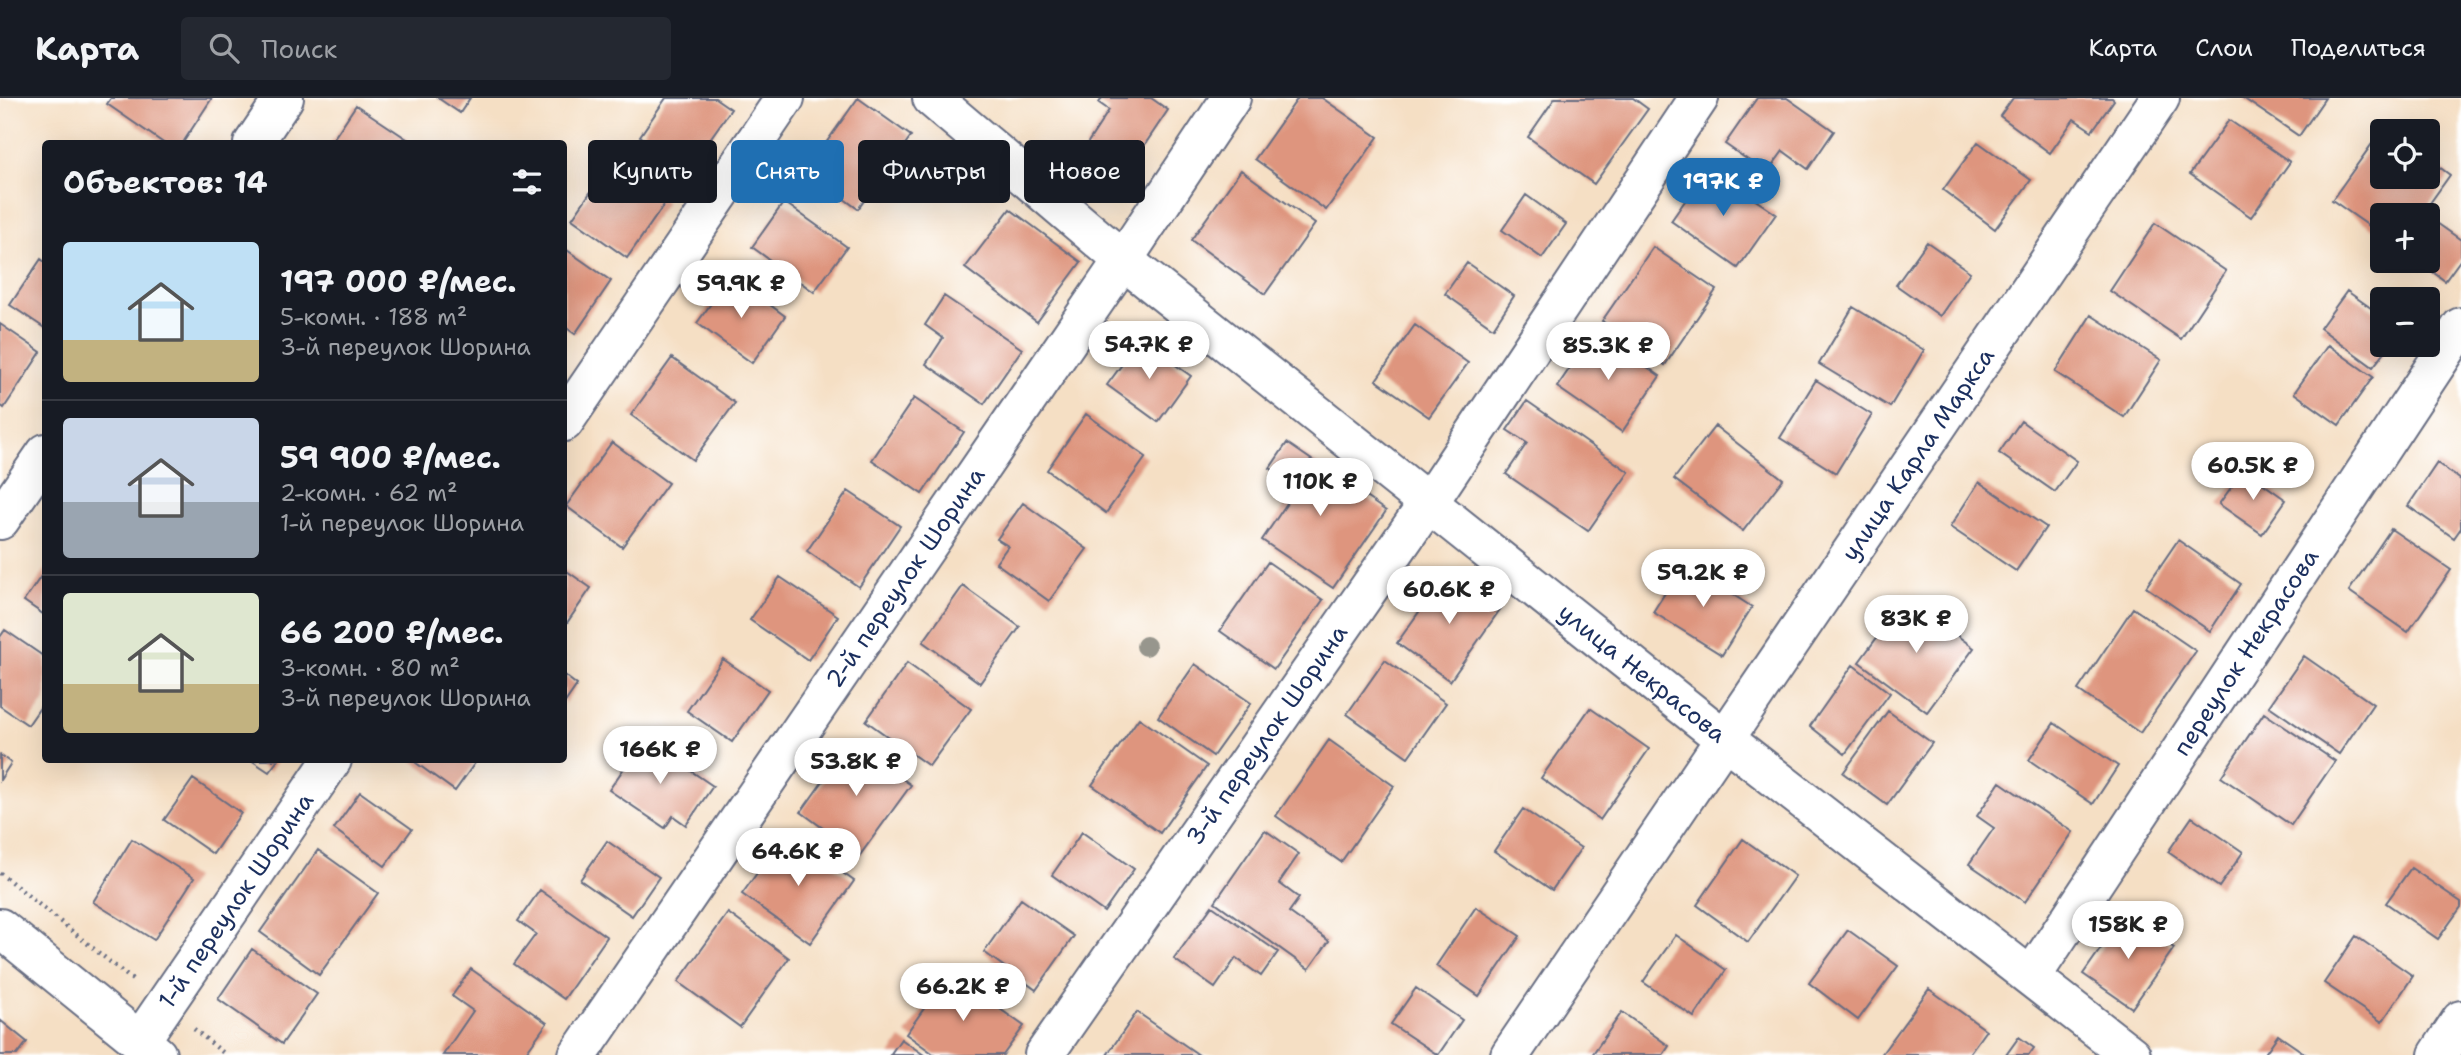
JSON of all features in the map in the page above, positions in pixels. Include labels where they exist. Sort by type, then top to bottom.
[{"type":"street","points":[[256,140],[284,98]]},
{"type":"street","points":[[567,418],[785,98]]},
{"type":"street","name":"улица Некрасова","points":[[932,98],[1123,260],[1726,740],[2131,1055]]},
{"type":"street","name":"2-й переулок Шорина","points":[[578,1055],[1231,98]]},
{"type":"street","name":"3-й переулок Шорина","points":[[1044,1055],[1429,502],[1699,98]]},
{"type":"street","name":"улица Карла Маркса","points":[[1510,1055],[2160,98]]},
{"type":"street","name":"переулок Некрасова","points":[[2032,976],[2461,327]]},
{"type":"street","points":[[0,520],[42,459]]},
{"type":"street","name":"1-й переулок Шорина","points":[[148,1048],[164,1005],[330,763]]},
{"type":"street","points":[[0,928],[148,1048]]},
{"type":"street","points":[[2438,1055],[2461,1020]]},
{"type":"path","points":[[0,873],[226,1055]]},
{"type":"building","points":[[111,98],[212,98],[185,140],[159,140],[107,104]]},
{"type":"building","points":[[438,98],[470,98],[460,113]]},
{"type":"building","points":[[666,98],[715,98],[731,109],[709,140],[646,140],[640,136]]},
{"type":"building","points":[[858,98],[911,136],[908,140],[858,140],[858,203],[862,203],[858,209],[844,199],[844,140],[828,140]]},
{"type":"building","points":[[1102,98],[1151,98],[1168,110],[1145,144],[1145,140],[1090,140],[1109,110],[1099,103]]},
{"type":"building","points":[[1298,98],[1322,98],[1378,137],[1326,210],[1255,159]]},
{"type":"building","points":[[1555,98],[1633,98],[1648,109],[1594,184],[1528,137]]},
{"type":"building","points":[[1757,98],[1787,98],[1834,131],[1808,169],[1783,151],[1767,173],[1725,144]]},
{"type":"building","points":[[2013,98],[2114,100],[2092,131],[2074,119],[2050,153],[2000,116]]},
{"type":"building","points":[[2243,98],[2325,98],[2299,136]]},
{"type":"building","points":[[356,105],[408,140],[333,140]]},
{"type":"building","points":[[2229,120],[2290,162],[2251,217],[2190,174]]},
{"type":"building","points":[[1978,142],[2031,180],[1995,229],[1943,190]]},
{"type":"building","points":[[2370,147],[2370,189],[2440,189],[2440,168],[2450,175],[2430,203],[2370,203],[2370,227],[2332,200]]},
{"type":"building","points":[[1708,168],[1776,214],[1738,268],[1671,221]]},
{"type":"building","points":[[1241,170],[1315,224],[1265,294],[1191,240]]},
{"type":"building","points":[[1526,195],[1566,224],[1542,258],[1502,230]]},
{"type":"building","points":[[588,196],[588,203],[665,203],[627,258],[572,219]]},
{"type":"building","points":[[785,203],[847,247],[814,292],[752,247]]},
{"type":"building","points":[[1010,209],[1081,262],[1037,322],[965,268]]},
{"type":"building","points":[[2155,223],[2226,271],[2181,339],[2110,291]]},
{"type":"building","points":[[2440,225],[2461,240],[2461,259],[2445,281],[2434,273],[2440,273]]},
{"type":"building","points":[[1927,242],[1970,272],[1940,316],[1896,285]]},
{"type":"building","points":[[1653,247],[1716,290],[1665,365],[1602,321]]},
{"type":"building","points":[[567,250],[611,281],[575,334],[567,328]]},
{"type":"building","points":[[41,259],[42,326],[10,305]]},
{"type":"building","points":[[1467,263],[1514,296],[1493,328],[1445,294]]},
{"type":"building","points":[[731,276],[785,316],[752,363],[697,323]]},
{"type":"building","points":[[2347,291],[2370,307],[2370,357],[2381,357],[2373,367],[2320,328]]},
{"type":"building","points":[[944,296],[1022,349],[984,404],[926,364],[943,338],[925,325]]},
{"type":"building","points":[[1853,307],[1924,350],[1890,407],[1819,364]]},
{"type":"building","points":[[2091,315],[2161,360],[2124,417],[2055,372]]},
{"type":"building","points":[[0,324],[41,352],[4,408],[0,405]]},
{"type":"building","points":[[1415,325],[1468,363],[1429,417],[1376,380]]},
{"type":"building","points":[[1595,331],[1660,376],[1622,432],[1557,387]]},
{"type":"building","points":[[1140,340],[1191,376],[1158,422],[1107,385]]},
{"type":"building","points":[[2328,345],[2373,377],[2339,425],[2294,393]]},
{"type":"building","points":[[672,358],[735,403],[693,460],[631,415]]},
{"type":"building","points":[[1816,380],[1872,415],[1836,473],[1780,438]]},
{"type":"building","points":[[914,398],[964,432],[922,494],[872,460]]},
{"type":"building","points":[[1527,401],[1629,472],[1588,531],[1506,474],[1527,443],[1507,430]]},
{"type":"building","points":[[1086,414],[1146,457],[1106,513],[1047,470]]},
{"type":"building","points":[[2021,421],[2077,461],[2055,492],[1999,453]]},
{"type":"building","points":[[1715,426],[1783,479],[1743,531],[1674,479]]},
{"type":"building","points":[[612,442],[668,483],[622,547],[567,505]]},
{"type":"building","points":[[1287,443],[1386,511],[1333,588],[1262,540],[1298,487],[1270,468]]},
{"type":"building","points":[[2437,463],[2461,480],[2461,528],[2454,538],[2408,506]]},
{"type":"building","points":[[2244,470],[2286,500],[2262,534],[2219,504]]},
{"type":"building","points":[[1979,482],[2046,527],[2016,571],[1950,527]]},
{"type":"building","points":[[848,491],[900,526],[859,587],[807,551]]},
{"type":"building","points":[[1023,503],[1087,549],[1049,601],[996,563],[1008,546],[997,539]]},
{"type":"building","points":[[2391,529],[2451,570],[2408,632],[2349,591]]},
{"type":"building","points":[[2178,540],[2241,584],[2210,631],[2146,587]]},
{"type":"building","points":[[1268,562],[1323,600],[1274,669],[1220,631]]},
{"type":"building","points":[[1684,563],[1752,607],[1722,655],[1653,612]]},
{"type":"building","points":[[567,571],[591,588],[567,623]]},
{"type":"building","points":[[1448,571],[1501,608],[1450,681],[1397,643]]},
{"type":"building","points":[[42,575],[42,613],[24,601]]},
{"type":"building","points":[[780,577],[838,616],[808,660],[750,620]]},
{"type":"building","points":[[963,586],[1020,627],[980,683],[923,642]]},
{"type":"building","points":[[1906,598],[1974,648],[1927,712],[1859,662]]},
{"type":"building","points":[[2133,608],[2196,651],[2140,733],[2078,690]]},
{"type":"building","points":[[5,630],[42,655],[42,705],[28,725],[0,706],[0,637]]},
{"type":"building","points":[[2304,656],[2373,704],[2339,754],[2269,706]]},
{"type":"building","points":[[723,659],[768,690],[732,742],[687,711]]},
{"type":"building","points":[[1385,660],[1446,703],[1408,757],[1347,714]]},
{"type":"building","points":[[907,663],[971,709],[929,766],[866,721]]},
{"type":"building","points":[[1195,664],[1251,703],[1213,756],[1158,717]]},
{"type":"building","points":[[1853,665],[1890,693],[1845,754],[1810,726]]},
{"type":"building","points":[[567,677],[577,685],[567,700]]},
{"type":"building","points":[[1590,708],[1649,749],[1600,820],[1541,778]]},
{"type":"building","points":[[1888,711],[1932,743],[1887,805],[1843,773]]},
{"type":"building","points":[[2264,713],[2335,761],[2291,825],[2221,777]]},
{"type":"building","points":[[1139,718],[1207,766],[1160,833],[1092,785]]},
{"type":"building","points":[[2054,723],[2118,766],[2093,804],[2029,760]]},
{"type":"building","points":[[644,739],[713,786],[686,825],[673,816],[665,828],[609,790]]},
{"type":"building","points":[[1329,740],[1394,786],[1341,862],[1276,816]]},
{"type":"building","points":[[851,742],[911,785],[860,855],[801,812]]},
{"type":"building","points":[[0,755],[11,763],[0,780]]},
{"type":"building","points":[[256,763],[276,763],[269,772]]},
{"type":"building","points":[[416,763],[475,763],[455,791]]},
{"type":"building","points":[[193,779],[241,813],[213,854],[164,820]]},
{"type":"building","points":[[2000,782],[2073,832],[2025,902],[1969,864],[1994,828],[1977,816]]},
{"type":"building","points":[[360,792],[412,829],[385,866],[334,829]]},
{"type":"building","points":[[1523,809],[1581,848],[1552,890],[1494,851]]},
{"type":"building","points":[[2192,817],[2243,852],[2219,887],[2168,852]]},
{"type":"building","points":[[1265,830],[1299,854],[1279,883],[1299,898],[1289,912],[1329,941],[1309,969],[1215,902]]},
{"type":"building","points":[[1082,832],[1134,869],[1104,912],[1052,875]]},
{"type":"building","points":[[786,833],[854,881],[810,943],[742,894]]},
{"type":"building","points":[[132,839],[194,878],[154,940],[93,902]]},
{"type":"building","points":[[1743,839],[1795,876],[1748,942],[1697,905]]},
{"type":"building","points":[[607,841],[659,877],[632,916],[580,880]]},
{"type":"building","points":[[318,850],[378,893],[319,975],[260,932]]},
{"type":"building","points":[[2411,868],[2461,902],[2461,907],[2438,939],[2386,903]]},
{"type":"building","points":[[540,890],[607,937],[564,999],[514,964],[536,934],[518,921]]},
{"type":"building","points":[[1021,899],[1074,936],[1036,990],[984,952]]},
{"type":"building","points":[[1212,906],[1278,952],[1261,976],[1236,958],[1215,988],[1174,959]]},
{"type":"building","points":[[1476,907],[1520,936],[1479,996],[1436,966]]},
{"type":"building","points":[[728,913],[789,958],[740,1027],[678,982]]},
{"type":"building","points":[[2125,914],[2174,948],[2132,1008],[2083,974]]},
{"type":"building","points":[[1848,930],[1898,966],[1858,1020],[1809,983]]},
{"type":"building","points":[[1676,935],[1726,970],[1694,1017],[1643,982]]},
{"type":"building","points":[[2356,936],[2413,976],[2382,1022],[2324,983]]},
{"type":"building","points":[[252,949],[317,994],[282,1044],[218,999]]},
{"type":"building","points":[[471,969],[547,1023],[524,1055],[443,1055],[473,1011],[452,996]]},
{"type":"building","points":[[949,973],[1024,1026],[1003,1055],[935,1055],[906,1034]]},
{"type":"building","points":[[1416,988],[1462,1020],[1438,1055],[1391,1024]]},
{"type":"building","points":[[1929,989],[1986,1030],[1968,1055],[1881,1055]]},
{"type":"building","points":[[1137,1012],[1199,1055],[1107,1055]]},
{"type":"building","points":[[1622,1012],[1669,1046],[1663,1055],[1592,1055]]},
{"type":"building","points":[[0,1020],[27,1042],[17,1055],[0,1055]]},
{"type":"building","points":[[2278,1035],[2307,1055],[2264,1055]]},
{"type":"building","points":[[2019,1037],[2034,1048],[2029,1055],[2006,1055]]},
{"type":"building","points":[[901,1039],[924,1055],[890,1055]]}]
